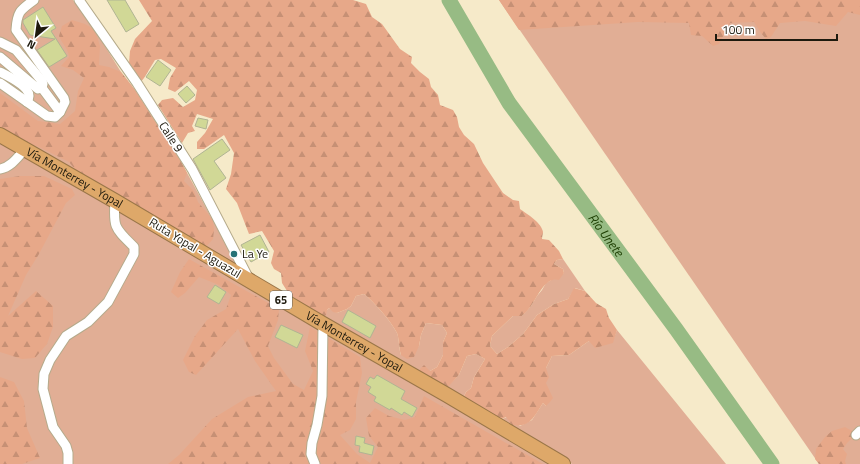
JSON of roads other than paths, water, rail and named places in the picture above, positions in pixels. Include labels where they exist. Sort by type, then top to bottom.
[{"type":"highway","name":"Vía Monterrey - Yopal","points":[[250,281],[563,464]]},
{"type":"street","points":[[0,83],[47,116],[55,117],[60,112],[65,102],[64,98],[16,30],[19,13],[24,7],[34,0]]},
{"type":"street","name":"Ruta Yopal - Aguazul","points":[[85,2],[192,169],[250,281]]},
{"type":"street","points":[[0,42],[16,50],[42,81],[42,88],[60,112]]},
{"type":"street","points":[[0,57],[38,89],[42,88]]},
{"type":"street","points":[[0,72],[22,84],[29,94],[27,102]]},
{"type":"street","name":"Ruta Yopal - Aguazul","points":[[0,135],[115,200],[250,281]]},
{"type":"street","points":[[0,169],[6,168],[12,164],[25,149]]},
{"type":"street","points":[[68,464],[68,452],[66,446],[53,427],[43,389],[44,374],[50,360],[66,336],[88,322],[108,302],[134,254],[134,247],[119,232],[116,226],[114,219],[115,200]]},
{"type":"street","points":[[315,464],[311,454],[322,396],[323,324]]},
{"type":"waterway","name":"Río Unete","points":[[449,0],[509,103],[676,329],[772,464]]},
{"type":"place","name":"La Ye","points":[[234,254]]}]
